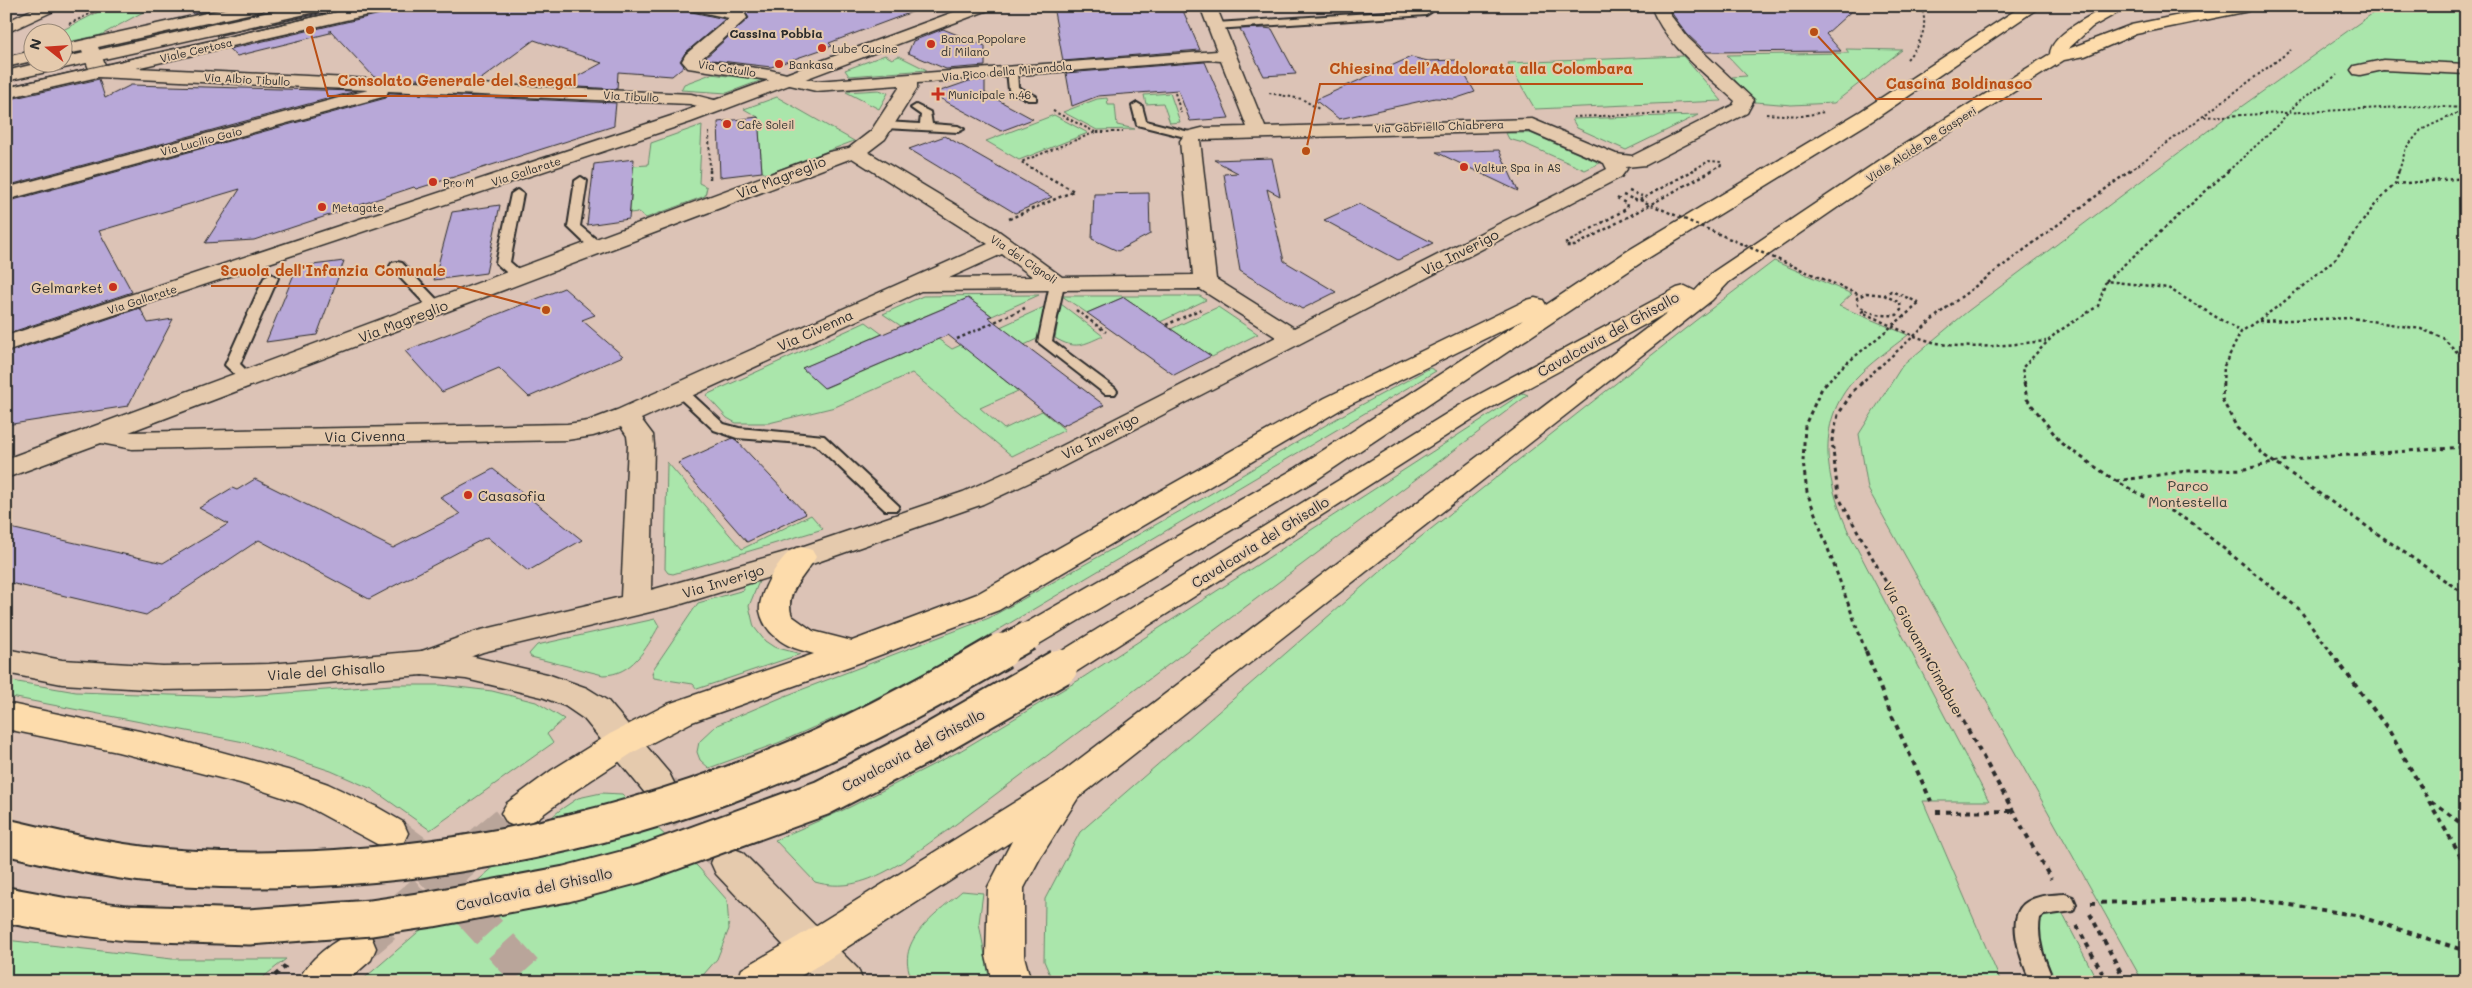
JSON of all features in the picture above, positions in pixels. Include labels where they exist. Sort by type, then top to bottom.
[{"type":"main road","points":[[2059,56],[2059,48],[2086,24],[2122,6]]},
{"type":"main road","name":"Viale Alcide De Gasperi","points":[[1721,277],[1902,154],[2059,56],[2079,52],[2131,30],[2171,20],[2249,6]]},
{"type":"main road","points":[[6,836],[50,848],[183,868],[247,870],[376,864],[525,842],[598,824],[735,782],[860,728],[931,692],[1306,474],[1637,255],[1868,115],[1972,46],[2039,8]]},
{"type":"main road","points":[[519,813],[564,780],[650,727],[680,713],[854,653],[988,602],[1334,404],[1637,255]]},
{"type":"main road","points":[[756,982],[1069,786],[1704,295],[1721,277]]},
{"type":"main road","name":"Cavalcavia del Ghisallo","points":[[6,905],[92,920],[158,926],[224,927],[381,917],[456,906],[579,881],[671,854],[789,811],[836,791],[975,717],[1060,667],[1476,406],[1694,288],[1721,277]]},
{"type":"main road","points":[[802,557],[788,571],[775,598],[777,615],[786,630],[813,642],[854,653]]},
{"type":"main road","points":[[6,716],[95,732],[288,782],[318,793],[360,814],[390,833]]},
{"type":"main road","points":[[1012,982],[1005,956],[1006,887],[1026,847],[1069,786]]},
{"type":"main road","points":[[317,982],[357,948]]},
{"type":"street","points":[[6,28],[52,6]]},
{"type":"street","name":"Viale Certosa","points":[[6,93],[93,58],[261,6]]},
{"type":"street","name":"Viale Certosa","points":[[72,53],[93,58],[319,6]]},
{"type":"street","name":"Viale Certosa","points":[[7,65],[93,58],[386,6]]},
{"type":"street","name":"Via Catullo","points":[[693,6],[738,15],[739,18],[692,58],[691,61],[700,66],[770,75],[787,80]]},
{"type":"street","name":"Via Gallarate","points":[[6,344],[712,115],[787,80],[985,6]]},
{"type":"street","points":[[1208,6],[1258,132]]},
{"type":"street","points":[[1612,159],[1639,161],[1740,109],[1745,100],[1688,47],[1664,20],[1659,6]]},
{"type":"street","name":"Via Pico della Mirandola","points":[[787,80],[816,86],[1208,55],[1228,57]]},
{"type":"street","name":"Via Albio Tibullo","points":[[93,58],[396,86]]},
{"type":"street","name":"Viale Certosa","points":[[7,65],[22,60]]},
{"type":"street","points":[[2360,70],[2383,65],[2466,70]]},
{"type":"street","points":[[855,152],[878,135],[908,88],[908,80]]},
{"type":"street","name":"Via Tibullo","points":[[396,86],[691,99],[712,115]]},
{"type":"street","name":"Via Lucilio Gaio","points":[[6,194],[374,95],[396,86]]},
{"type":"street","name":"Via Gabriello Chiabrera","points":[[1184,134],[1532,125],[1612,159]]},
{"type":"street","points":[[1184,134],[1190,141],[1205,282],[1293,337]]},
{"type":"street","name":"Via dei Cignoli","points":[[855,152],[1004,245],[1057,284],[1205,282]]},
{"type":"street","name":"Via Magreglio","points":[[6,469],[836,156],[855,152]]},
{"type":"street","name":"Via Inverigo","points":[[422,663],[477,642],[675,595],[802,557],[974,498],[1057,458],[1614,173],[1617,169],[1612,159]]},
{"type":"street","name":"Via Civenna","points":[[102,434],[132,441],[567,432],[593,428],[626,416],[1004,245]]},
{"type":"street","points":[[914,286],[1057,284]]},
{"type":"street","points":[[626,416],[640,435],[641,440],[636,604]]},
{"type":"street","name":"Viale del Ghisallo","points":[[6,661],[62,672],[163,678],[269,676],[422,663],[466,667],[547,686],[576,698],[596,710],[622,744],[657,783]]},
{"type":"street","points":[[729,863],[844,982]]},
{"type":"lane","points":[[1216,26],[1426,12],[1417,6]]},
{"type":"lane","points":[[1012,71],[1013,88],[1032,98]]},
{"type":"lane","points":[[1137,106],[1141,123],[1184,134]]},
{"type":"lane","points":[[916,108],[926,114],[926,126]]},
{"type":"lane","points":[[885,125],[958,128]]},
{"type":"lane","points":[[581,181],[574,227],[597,247]]},
{"type":"lane","points":[[517,194],[503,263],[518,276]]},
{"type":"lane","points":[[397,266],[437,308]]},
{"type":"lane","points":[[248,379],[232,365],[271,278]]},
{"type":"lane","points":[[1057,284],[1046,342],[1110,391]]},
{"type":"lane","points":[[680,391],[719,427],[737,433],[819,439],[891,506]]},
{"type":"lane","points":[[2043,982],[2033,959],[2025,930],[2030,912],[2040,906],[2065,904]]},
{"type":"path","points":[[72,23],[106,6]]},
{"type":"path","points":[[1904,62],[1915,50],[1922,38],[1925,28],[1921,6]]},
{"type":"path","name":"Via Giovanni Cimabue","points":[[2107,982],[1838,496],[1833,464],[1832,440],[1838,415],[1853,391],[1941,312],[2291,50]]},
{"type":"path","points":[[2360,70],[2334,76],[2299,101],[2271,132],[2106,282],[2098,306],[2067,322],[2047,340],[2022,368],[2027,399],[2062,444],[2116,481],[2192,524],[2299,609],[2388,729],[2466,866]]},
{"type":"path","points":[[1264,93],[1290,95],[1309,101],[1330,117],[1338,129]]},
{"type":"path","points":[[2203,117],[2422,106],[2466,108]]},
{"type":"path","points":[[2466,108],[2421,130],[2406,148],[2395,184],[2374,206],[2335,259],[2280,305],[2241,332],[2224,366],[2222,399],[2236,428],[2275,463],[2466,595]]},
{"type":"path","points":[[1053,111],[1096,132]]},
{"type":"path","points":[[1763,114],[1797,116],[1815,115],[1826,111]]},
{"type":"path","points":[[1569,117],[1680,113]]},
{"type":"path","points":[[712,115],[710,180],[715,186]]},
{"type":"path","points":[[1003,221],[1074,191],[1021,162],[1096,132],[1184,134]]},
{"type":"path","points":[[1624,201],[1628,206],[1626,209],[1565,244],[1566,246],[1575,246],[1721,165],[1721,162],[1709,161],[1641,198],[1638,201],[1622,195],[1629,191],[1641,198],[1860,295],[1876,293],[1885,295],[1900,303],[1901,310],[1897,315],[1878,315],[1864,310],[1858,305],[1857,298],[1860,295]]},
{"type":"path","points":[[2395,184],[2466,178]]},
{"type":"path","points":[[2106,282],[2168,288],[2241,332]]},
{"type":"path","points":[[1885,295],[1891,291],[1920,303],[1842,367],[1822,388],[1805,425],[1803,462],[1807,492],[1855,624],[1886,703],[1930,801]]},
{"type":"path","points":[[1166,325],[1228,296]]},
{"type":"path","points":[[1864,310],[1862,312],[1894,326],[1947,345],[1975,347],[2047,340]]},
{"type":"path","points":[[2257,321],[2352,318],[2421,329],[2443,338],[2466,362]]},
{"type":"path","points":[[2116,481],[2187,471],[2245,469],[2292,460],[2466,446]]},
{"type":"path","points":[[2428,800],[2466,827]]},
{"type":"path","points":[[1936,812],[2014,811]]},
{"type":"path","points":[[2126,982],[2084,903],[2251,899],[2355,915],[2466,951]]},
{"type":"green space","points":[[110,6],[154,6],[101,35],[72,41],[72,25]]},
{"type":"green space","name":"Parco Montestella","points":[[2383,6],[2466,6],[2466,982],[2143,982],[1868,489],[1859,434],[1902,366],[1968,311],[2221,121]]},
{"type":"green space","points":[[1846,49],[1902,50],[1834,103],[1791,105],[1756,102],[1732,77],[1747,76],[1727,55],[1849,53]]},
{"type":"green space","points":[[885,55],[892,59],[899,56],[927,70],[849,76],[845,70]]},
{"type":"green space","points":[[1683,56],[1722,101],[1535,109],[1508,63]]},
{"type":"green space","points":[[711,74],[762,80],[727,93],[681,90],[684,84]]},
{"type":"green space","points":[[879,90],[888,93],[879,109],[846,92]]},
{"type":"green space","points":[[1170,93],[1180,122],[1170,123],[1163,103],[1146,104],[1144,95]]},
{"type":"green space","points":[[777,97],[854,141],[767,174],[762,172],[758,117],[744,109]]},
{"type":"green space","points":[[1107,98],[1108,105],[1115,105],[1117,125],[1135,129],[1097,130],[1063,112],[1097,99]]},
{"type":"green space","points":[[1054,115],[1088,133],[1019,160],[986,141]]},
{"type":"green space","points":[[1698,115],[1626,150],[1577,128],[1572,119]]},
{"type":"green space","points":[[702,125],[699,183],[707,187],[705,196],[646,218],[638,212],[630,213],[633,166],[648,165],[651,143]]},
{"type":"green space","points":[[1506,133],[1530,133],[1600,163],[1585,170],[1523,143],[1509,139]]},
{"type":"green space","points":[[1774,261],[1852,294],[1839,306],[1908,335],[1861,373],[1842,396],[1833,415],[1829,434],[1830,474],[1841,514],[1849,533],[1989,801],[1923,801],[2001,982],[1053,982],[1044,961],[1045,899],[1080,832],[1408,547]]},
{"type":"green space","points":[[1039,295],[992,316],[968,298],[901,326],[883,314],[923,296]]},
{"type":"green space","points":[[1062,296],[1200,296],[1206,300],[1160,322],[1124,297],[1087,313]]},
{"type":"green space","points":[[1061,304],[1103,336],[1079,345],[1068,344],[1055,338]]},
{"type":"green space","points":[[1044,307],[1039,338],[984,364],[1018,391],[980,408],[1004,429],[1042,411],[1065,430],[1012,456],[912,373],[835,407],[769,423],[736,423],[727,418],[706,395],[866,322],[882,334],[803,368],[825,388],[938,339],[952,349]]},
{"type":"green space","points":[[1218,307],[1258,334],[1212,357],[1171,329]]},
{"type":"green space","points":[[1430,368],[1436,371],[934,668],[855,709],[778,743],[709,768],[700,760],[697,752],[699,742],[717,725],[785,696],[989,618],[1207,496],[1341,416]]},
{"type":"green space","points":[[1523,393],[1528,395],[948,830],[902,862],[869,879],[852,884],[834,885],[815,882],[775,840],[850,807],[960,751],[1079,680]]},
{"type":"green space","points":[[667,462],[742,549],[811,515],[823,529],[673,574],[668,573],[665,569]]},
{"type":"green space","points":[[760,579],[749,606],[754,627],[765,641],[774,647],[801,654],[697,689],[693,684],[654,678],[652,674],[654,668],[698,603],[744,590],[743,585]]},
{"type":"green space","points":[[655,619],[659,626],[643,652],[630,666],[613,674],[603,675],[531,657],[529,654],[537,645]]},
{"type":"green space","points":[[6,680],[76,692],[234,697],[391,685],[441,685],[492,691],[536,702],[564,719],[547,734],[553,743],[430,830],[372,789],[331,771],[244,742],[6,696]]},
{"type":"green space","points":[[601,793],[622,794],[699,868],[727,900],[729,929],[717,959],[697,982],[360,982],[560,810],[578,798]]},
{"type":"green space","points":[[962,891],[983,893],[979,923],[990,982],[914,982],[908,968],[908,954],[912,942],[929,919]]},
{"type":"green space","points":[[2060,909],[2098,982],[2055,982],[2038,938],[2038,928],[2040,919],[2047,912]]},
{"type":"green space","points":[[6,940],[172,959],[286,959],[257,982],[6,982]]},
{"type":"building","points":[[184,6],[228,6],[193,14]]},
{"type":"building","points":[[400,6],[683,6],[687,11],[725,19],[685,53],[680,61],[684,66],[672,76],[618,72],[617,89],[560,86],[602,63],[534,40],[477,82],[374,77],[330,30],[330,33],[237,56],[229,49],[385,13]]},
{"type":"building","points":[[727,6],[920,6],[920,9],[829,43],[832,46],[771,67],[704,59],[749,18],[744,10]]},
{"type":"building","points":[[1053,6],[1181,6],[1200,50],[1063,61]]},
{"type":"building","points":[[1669,6],[1857,6],[1826,34],[1841,51],[1706,52],[1687,34],[1673,15]]},
{"type":"building","points":[[327,8],[328,12],[216,36],[319,13]]},
{"type":"building","points":[[943,29],[985,46],[985,66],[946,69],[908,53],[913,41]]},
{"type":"building","points":[[1240,29],[1272,29],[1296,74],[1264,76]]},
{"type":"building","points":[[1411,57],[1428,61],[1456,60],[1475,92],[1454,99],[1435,98],[1339,119],[1315,100]]},
{"type":"building","points":[[1205,62],[1229,118],[1190,121],[1178,90],[1098,96],[1072,106],[1066,73]]},
{"type":"building","points":[[99,79],[105,98],[131,85],[356,91],[6,186],[6,100]]},
{"type":"building","points":[[985,80],[985,93],[1033,119],[1001,131],[932,94],[969,81]]},
{"type":"building","points":[[389,93],[616,103],[614,126],[416,189],[414,187],[254,240],[205,243],[240,189],[99,231],[132,292],[6,334],[6,202],[386,98]]},
{"type":"building","points":[[758,117],[762,172],[720,177],[718,122]]},
{"type":"building","points":[[945,136],[1052,197],[1015,213],[909,149]]},
{"type":"building","points":[[1499,150],[1518,191],[1436,152]]},
{"type":"building","points":[[1272,158],[1280,196],[1267,189],[1284,261],[1336,292],[1302,309],[1240,271],[1224,174],[1238,173],[1214,160]]},
{"type":"building","points":[[634,159],[629,219],[587,225],[594,164]]},
{"type":"building","points":[[1149,193],[1150,234],[1118,251],[1092,239],[1094,194]]},
{"type":"building","points":[[1359,204],[1433,243],[1398,260],[1324,220]]},
{"type":"building","points":[[500,205],[486,273],[434,280],[452,212]]},
{"type":"building","points":[[344,261],[317,335],[266,342],[297,267]]},
{"type":"building","points":[[564,288],[595,315],[582,320],[623,356],[529,397],[499,368],[442,392],[405,351]]},
{"type":"building","points":[[1124,297],[1211,356],[1174,375],[1087,313]]},
{"type":"building","points":[[968,298],[992,316],[988,317],[1104,405],[1062,426],[948,335],[824,388],[802,368]]},
{"type":"building","points":[[140,308],[148,323],[173,319],[128,406],[6,425],[6,353]]},
{"type":"building","points":[[733,438],[806,514],[747,542],[678,463]]},
{"type":"building","points":[[493,469],[582,540],[528,571],[487,537],[369,599],[259,540],[146,615],[6,582],[6,527],[163,563],[228,524],[199,508],[232,488],[237,490],[255,479],[393,548],[460,514],[440,497]]},
{"type":"tunnel","points":[[663,790],[720,852]]},
{"type":"tunnel","points":[[357,948],[519,813]]},
{"type":"tunnel","points":[[390,833],[417,853],[534,982]]},
{"type":"tram line","points":[[6,87],[361,6]]},
{"type":"place","name":"Consolato Generale del Senegal","points":[[310,30]]},
{"type":"place","name":"Cascina Boldinasco","points":[[1814,32]]},
{"type":"place","name":"Banca Popolare di Milano","points":[[931,44]]},
{"type":"place","name":"Lube Cucine","points":[[822,48]]},
{"type":"place","name":"Bankasa","points":[[779,64]]},
{"type":"place","name":"Municipale n.46","points":[[938,94]]},
{"type":"place","name":"Cafè Soleil","points":[[727,124]]},
{"type":"place","name":"Chiesina dell’Addolorata alla Colombara","points":[[1306,151]]},
{"type":"place","name":"Valtur Spa in AS","points":[[1464,167]]},
{"type":"place","name":"Pro M","points":[[433,182]]},
{"type":"place","name":"Metagate","points":[[322,207]]},
{"type":"place","name":"Gelmarket","points":[[113,287]]},
{"type":"place","name":"Scuola dell'Infanzia Comunale","points":[[546,310]]},
{"type":"place","name":"Casasofia","points":[[468,495]]},
{"type":"district","name":"Cassina Pobbia","points":[[776,33]]}]
